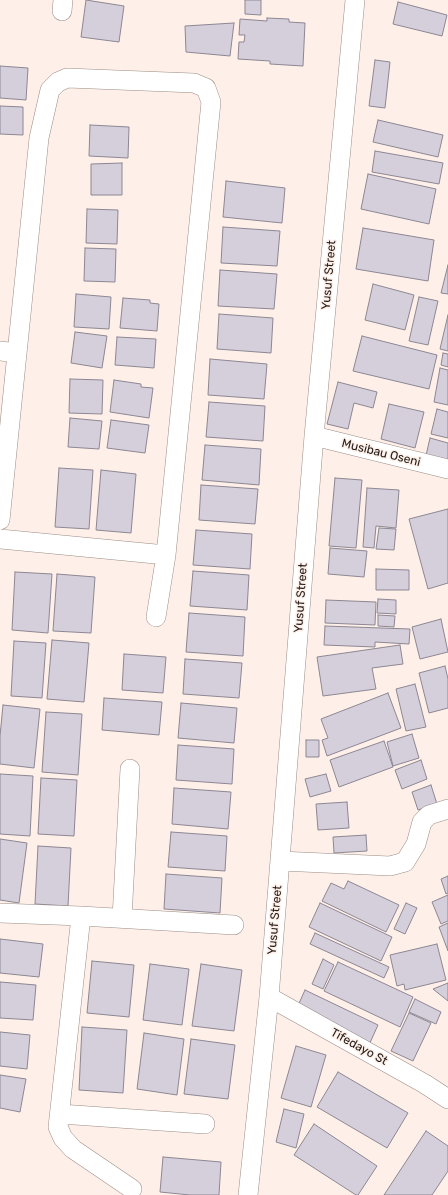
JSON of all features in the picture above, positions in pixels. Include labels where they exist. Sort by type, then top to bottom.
[{"type":"street","name":"Yusuf Street","points":[[248,1195],[269,997],[314,436],[354,0]]},
{"type":"street","points":[[0,520],[8,352],[38,138],[50,90],[58,82],[67,78],[194,83],[206,88],[211,102],[166,555],[156,617]]},
{"type":"street","name":"Musibau Oseni","points":[[314,436],[448,469]]},
{"type":"street","points":[[0,539],[166,555]]},
{"type":"street","points":[[122,918],[130,769]]},
{"type":"street","points":[[280,861],[390,866],[405,862],[416,844],[422,822],[429,815],[448,809]]},
{"type":"street","points":[[0,913],[122,918],[234,925]]},
{"type":"street","points":[[81,916],[58,1127],[63,1138],[73,1149],[132,1189]]},
{"type":"street","name":"Tifedayo St","points":[[269,997],[425,1084],[448,1099]]},
{"type":"street","points":[[60,1114],[205,1124]]},
{"type":"building","points":[[86,0],[124,6],[119,42],[81,37]]},
{"type":"building","points":[[245,0],[261,0],[261,15],[245,14]]},
{"type":"building","points":[[398,2],[447,15],[442,36],[393,24]]},
{"type":"building","points":[[267,18],[289,19],[289,22],[305,23],[303,66],[270,64],[270,61],[238,59],[239,42],[244,42],[245,35],[239,35],[240,19],[267,21]]},
{"type":"building","points":[[234,23],[230,56],[186,52],[185,26]]},
{"type":"building","points":[[375,60],[390,62],[385,108],[369,106]]},
{"type":"building","points":[[0,66],[28,68],[26,100],[0,98]]},
{"type":"building","points":[[0,106],[23,107],[23,135],[0,134]]},
{"type":"building","points":[[378,120],[443,135],[438,157],[373,142]]},
{"type":"building","points":[[90,125],[129,127],[128,158],[89,156]]},
{"type":"building","points":[[375,151],[443,163],[439,184],[372,172]]},
{"type":"building","points":[[122,163],[122,195],[91,195],[91,164]]},
{"type":"building","points":[[368,174],[436,189],[429,224],[361,209]]},
{"type":"building","points":[[226,181],[285,188],[282,223],[223,217]]},
{"type":"building","points":[[87,209],[118,210],[117,244],[86,243]]},
{"type":"building","points":[[223,227],[280,231],[277,266],[221,263]]},
{"type":"building","points":[[363,228],[434,240],[428,281],[356,269]]},
{"type":"building","points":[[85,248],[116,249],[115,282],[84,281]]},
{"type":"building","points":[[448,265],[448,294],[441,293]]},
{"type":"building","points":[[220,270],[277,274],[274,309],[218,306]]},
{"type":"building","points":[[373,284],[414,295],[405,330],[365,320]]},
{"type":"building","points":[[76,294],[111,297],[109,329],[74,327]]},
{"type":"building","points":[[419,297],[438,301],[428,345],[409,341]]},
{"type":"building","points":[[123,298],[150,300],[150,303],[159,304],[157,331],[120,328]]},
{"type":"building","points":[[219,314],[273,318],[271,353],[217,349]]},
{"type":"building","points":[[448,315],[448,351],[440,349]]},
{"type":"building","points":[[75,332],[107,336],[102,368],[71,363]]},
{"type":"building","points":[[362,336],[437,355],[429,389],[353,371]]},
{"type":"building","points":[[117,337],[156,339],[154,368],[115,365]]},
{"type":"building","points":[[443,353],[448,354],[448,367],[441,365]]},
{"type":"building","points":[[210,359],[267,364],[264,399],[208,395]]},
{"type":"building","points":[[440,368],[448,370],[448,405],[434,402]]},
{"type":"building","points":[[70,379],[103,380],[102,414],[69,413]]},
{"type":"building","points":[[114,380],[141,384],[141,387],[153,388],[149,418],[110,412]]},
{"type":"building","points":[[338,382],[377,392],[373,408],[354,403],[348,429],[327,424]]},
{"type":"building","points":[[209,402],[265,406],[263,441],[206,437]]},
{"type":"building","points":[[389,404],[424,412],[415,448],[381,439]]},
{"type":"building","points":[[437,409],[448,412],[448,438],[431,434]]},
{"type":"building","points":[[70,418],[102,421],[99,449],[68,447]]},
{"type":"building","points":[[111,420],[149,425],[145,453],[107,448]]},
{"type":"building","points":[[430,438],[448,443],[448,466],[425,460]]},
{"type":"building","points":[[205,445],[261,449],[259,485],[202,480]]},
{"type":"building","points":[[59,468],[93,470],[89,529],[55,527]]},
{"type":"building","points":[[101,470],[136,474],[131,533],[96,530]]},
{"type":"building","points":[[335,478],[362,480],[356,548],[329,546]]},
{"type":"building","points":[[201,485],[258,489],[255,524],[199,520]]},
{"type":"building","points":[[367,488],[399,490],[396,528],[376,526],[374,548],[363,547]]},
{"type":"building","points":[[448,509],[448,583],[428,589],[409,519]]},
{"type":"building","points":[[379,528],[396,529],[394,550],[376,549]]},
{"type":"building","points":[[196,530],[252,534],[250,569],[193,565]]},
{"type":"building","points":[[330,548],[367,551],[364,577],[328,574]]},
{"type":"building","points":[[376,569],[409,570],[409,590],[376,590]]},
{"type":"building","points":[[193,571],[249,575],[247,610],[190,606]]},
{"type":"building","points":[[15,572],[52,574],[48,633],[12,630]]},
{"type":"building","points":[[57,574],[95,577],[91,633],[53,631]]},
{"type":"building","points":[[378,599],[396,600],[396,614],[377,613]]},
{"type":"building","points":[[326,600],[376,602],[375,625],[325,623]]},
{"type":"building","points":[[189,613],[245,617],[243,656],[186,652]]},
{"type":"building","points":[[378,615],[395,616],[394,627],[378,626]]},
{"type":"building","points":[[441,619],[448,652],[420,659],[412,627]]},
{"type":"building","points":[[325,626],[410,629],[409,644],[375,642],[375,647],[324,645]]},
{"type":"building","points":[[52,640],[89,643],[84,702],[47,699]]},
{"type":"building","points":[[14,641],[46,643],[42,698],[11,696]]},
{"type":"building","points":[[400,645],[403,664],[372,668],[376,689],[323,696],[317,657]]},
{"type":"building","points":[[124,654],[166,657],[163,693],[122,690]]},
{"type":"building","points":[[185,659],[242,663],[239,698],[183,694]]},
{"type":"building","points":[[445,666],[448,679],[448,708],[429,713],[419,673]]},
{"type":"building","points":[[415,684],[426,727],[406,731],[396,689]]},
{"type":"building","points":[[388,693],[401,728],[327,756],[322,740],[328,738],[321,719]]},
{"type":"building","points":[[104,698],[162,702],[159,735],[102,730]]},
{"type":"building","points":[[181,703],[237,708],[234,743],[178,738]]},
{"type":"building","points":[[3,705],[40,709],[34,768],[0,764],[0,736]]},
{"type":"building","points":[[46,712],[82,714],[78,775],[42,772]]},
{"type":"building","points":[[412,734],[419,758],[393,766],[387,742]]},
{"type":"building","points":[[306,740],[319,740],[319,757],[306,757]]},
{"type":"building","points":[[384,741],[393,767],[339,787],[330,760]]},
{"type":"building","points":[[178,745],[234,749],[232,784],[176,780]]},
{"type":"building","points":[[421,760],[427,779],[402,789],[395,770]]},
{"type":"building","points":[[0,774],[33,776],[30,836],[0,834]]},
{"type":"building","points":[[326,774],[331,791],[310,797],[305,779]]},
{"type":"building","points":[[41,778],[77,780],[74,836],[38,834]]},
{"type":"building","points":[[431,785],[437,804],[418,810],[412,792]]},
{"type":"building","points":[[174,788],[231,792],[228,829],[172,824]]},
{"type":"building","points":[[347,802],[349,828],[318,830],[316,804]]},
{"type":"building","points":[[171,832],[227,836],[225,871],[168,867]]},
{"type":"building","points":[[366,835],[367,851],[334,853],[333,837]]},
{"type":"building","points":[[0,839],[27,843],[19,903],[0,900]]},
{"type":"building","points":[[38,846],[71,848],[68,906],[35,904]]},
{"type":"building","points":[[166,874],[222,878],[220,913],[164,909]]},
{"type":"building","points":[[448,876],[448,893],[446,894],[441,879]]},
{"type":"building","points":[[348,881],[399,905],[386,932],[322,901],[331,883],[344,889]]},
{"type":"building","points":[[448,895],[448,921],[441,924],[432,902]]},
{"type":"building","points":[[320,903],[392,937],[381,961],[309,927]]},
{"type":"building","points":[[406,903],[417,908],[405,934],[394,929]]},
{"type":"building","points":[[448,923],[448,951],[439,927]]},
{"type":"building","points":[[315,933],[389,967],[384,978],[310,944]]},
{"type":"building","points":[[0,939],[43,944],[39,977],[0,973]]},
{"type":"building","points":[[437,944],[446,980],[405,990],[404,984],[397,986],[390,955]]},
{"type":"building","points":[[323,959],[334,965],[323,989],[312,984]]},
{"type":"building","points":[[92,961],[134,965],[129,1017],[87,1013]]},
{"type":"building","points":[[338,962],[413,997],[400,1027],[324,991]]},
{"type":"building","points":[[150,964],[189,969],[182,1025],[143,1020]]},
{"type":"building","points":[[201,964],[242,970],[234,1031],[192,1026]]},
{"type":"building","points":[[0,982],[36,985],[33,1020],[0,1018]]},
{"type":"building","points":[[448,983],[448,1001],[433,989]]},
{"type":"building","points":[[305,990],[378,1025],[369,1045],[296,1010]]},
{"type":"building","points":[[415,999],[441,1012],[436,1024],[409,1012]]},
{"type":"building","points":[[409,1013],[431,1023],[413,1061],[391,1051]]},
{"type":"building","points":[[82,1027],[127,1030],[123,1093],[79,1090]]},
{"type":"building","points":[[0,1032],[30,1035],[27,1069],[0,1066]]},
{"type":"building","points":[[144,1033],[184,1039],[177,1095],[137,1089]]},
{"type":"building","points":[[191,1039],[235,1045],[228,1099],[184,1094]]},
{"type":"building","points":[[296,1046],[326,1055],[311,1107],[281,1098]]},
{"type":"building","points":[[338,1072],[408,1113],[387,1148],[317,1107]]},
{"type":"building","points":[[0,1075],[26,1079],[20,1112],[0,1108]]},
{"type":"building","points":[[284,1109],[304,1114],[296,1148],[276,1142]]},
{"type":"building","points":[[314,1124],[377,1166],[358,1195],[294,1155]]},
{"type":"building","points":[[426,1131],[448,1146],[448,1171],[432,1195],[384,1195]]},
{"type":"building","points":[[163,1157],[221,1162],[219,1195],[190,1195],[160,1192]]}]
